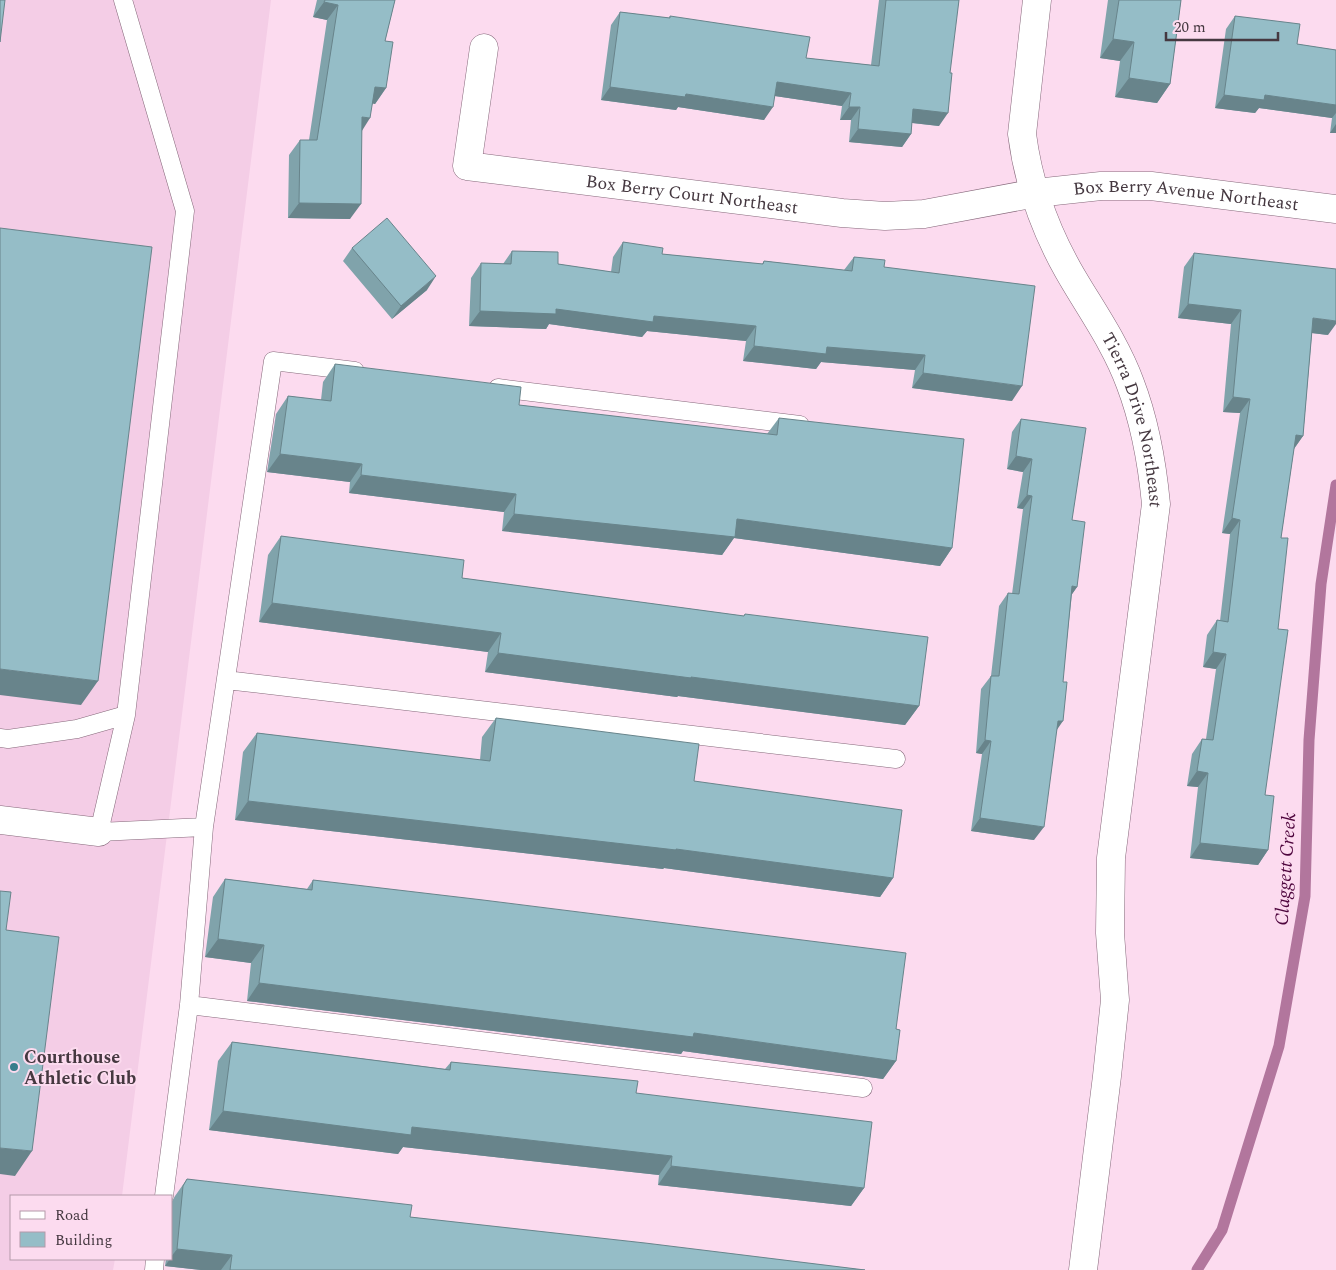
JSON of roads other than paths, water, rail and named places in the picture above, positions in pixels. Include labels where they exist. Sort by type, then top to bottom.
[{"type":"street","name":"Tierra Drive Northeast","points":[[1037,0],[1022,134],[1024,154],[1047,228],[1067,269],[1106,333],[1130,382],[1144,425],[1153,467],[1156,504],[1112,858],[1110,933],[1115,1000],[1108,1076],[1083,1270]]},
{"type":"street","name":"Box Berry Court Northeast","points":[[484,48],[467,166],[842,213],[885,216],[924,214],[1036,193]]},
{"type":"street","name":"Box Berry Avenue Northeast","points":[[1036,193],[1101,186],[1151,186],[1336,210]]},
{"type":"street","points":[[0,820],[99,832]]},
{"type":"lane","points":[[123,0],[185,211],[126,715],[99,832],[204,827]]},
{"type":"lane","points":[[164,1195],[189,1006],[204,827],[273,361],[371,373]]},
{"type":"lane","points":[[480,386],[816,427]]},
{"type":"lane","points":[[226,680],[896,759]]},
{"type":"lane","points":[[0,738],[8,739],[77,729],[126,715]]},
{"type":"lane","points":[[189,1006],[863,1088]]},
{"type":"waterway","name":"Claggett Creek","points":[[1197,1270],[1222,1230],[1279,1046],[1305,896],[1309,740],[1321,584],[1336,485]]},
{"type":"place","name":"Courthouse Athletic Club","points":[[14,1067]]}]
